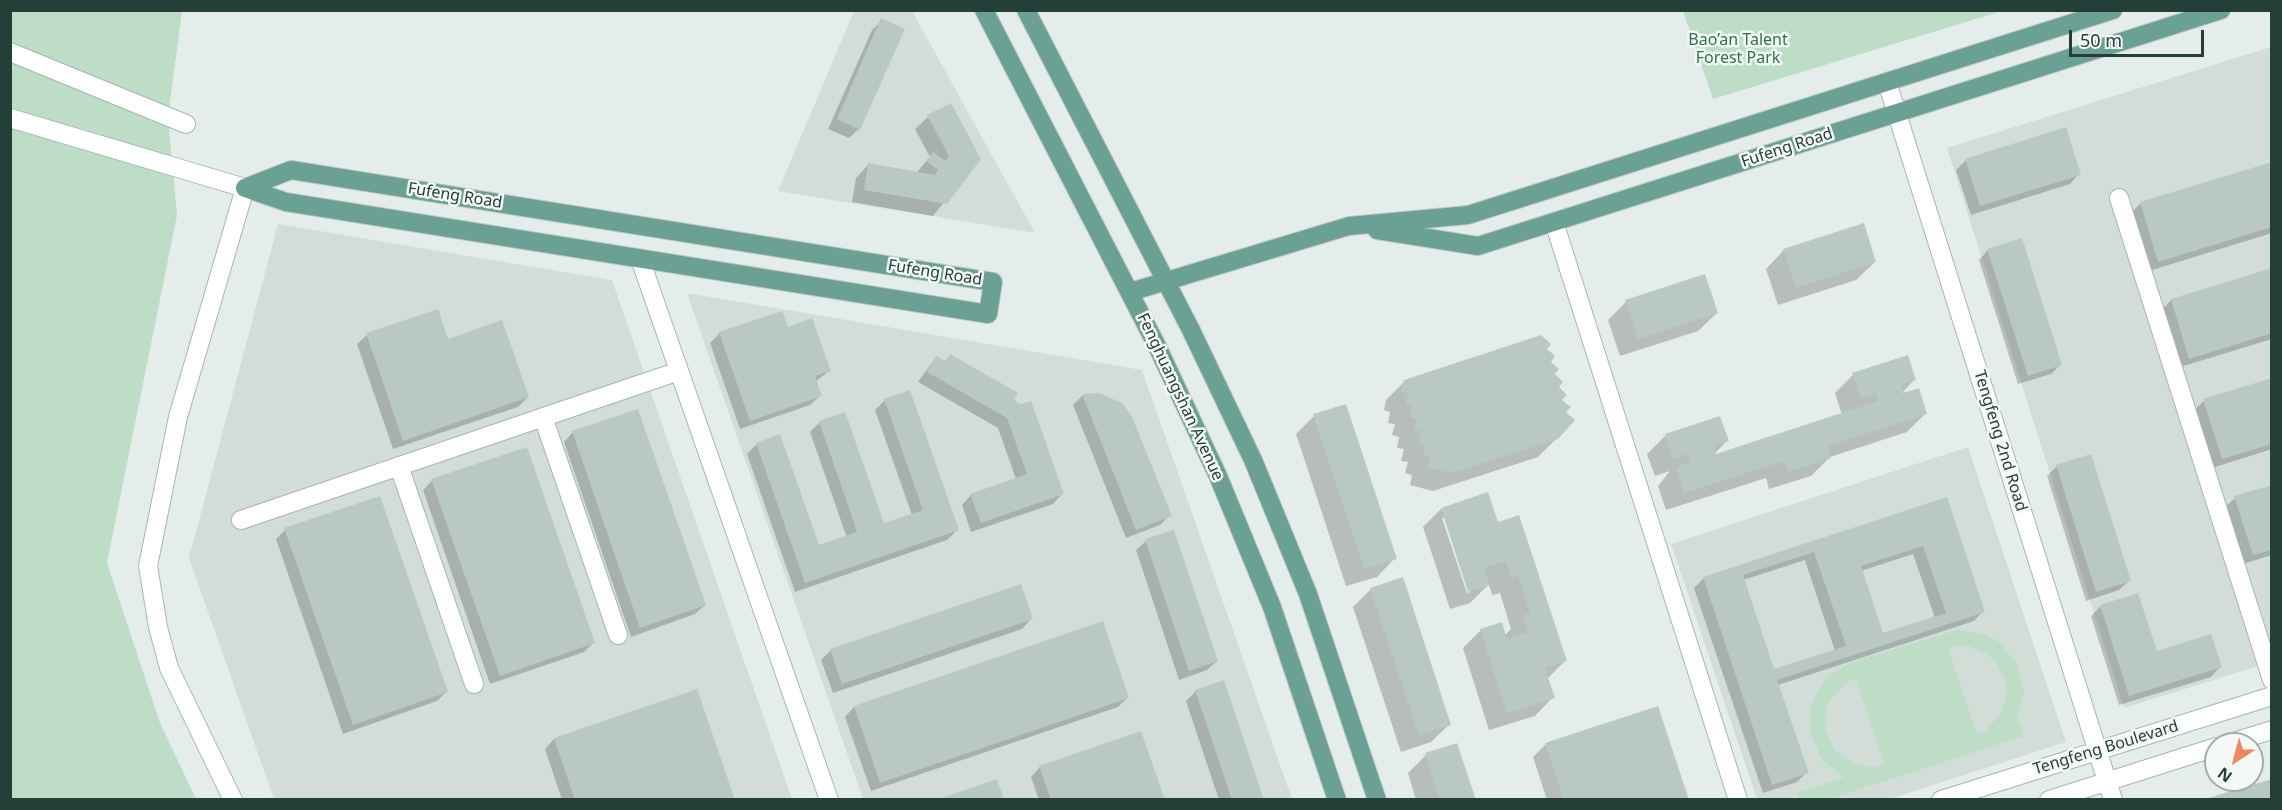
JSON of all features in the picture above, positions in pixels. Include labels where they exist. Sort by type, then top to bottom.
[{"type":"main road","name":"Fenghuangshan Avenue","points":[[984,10],[1130,292],[1188,411],[1246,541],[1272,607],[1337,800]]},
{"type":"main road","points":[[1026,10],[1223,395],[1308,594],[1377,800]]},
{"type":"main road","name":"Fufeng Road","points":[[1130,292],[1348,226],[1468,215],[2113,10]]},
{"type":"main road","name":"Fufeng Road","points":[[1348,226],[1478,246],[2221,10]]},
{"type":"main road","name":"Fufeng Road","points":[[291,170],[993,282],[988,314],[286,202],[245,188],[291,170]]},
{"type":"street","points":[[10,52],[186,124]]},
{"type":"street","name":"Tengfeng 2nd Road","points":[[1887,82],[2113,800]]},
{"type":"street","points":[[10,117],[245,188],[178,417],[148,566],[158,627],[169,668],[233,800]]},
{"type":"street","points":[[2119,198],[2271,680]]},
{"type":"street","points":[[1554,222],[1738,800]]},
{"type":"street","points":[[640,258],[829,800]]},
{"type":"street","points":[[241,520],[679,371]]},
{"type":"street","points":[[543,417],[618,635]]},
{"type":"street","points":[[399,466],[474,684]]},
{"type":"street","name":"Tengfeng Boulevard","points":[[1941,800],[2271,696]]},
{"type":"street","name":"Tengfeng Boulevard","points":[[2049,800],[2204,751]]},
{"type":"shaded area","points":[[854,11],[912,11],[1035,233],[778,191]]},
{"type":"shaded area","points":[[2271,47],[2271,662],[2124,708],[1947,148]]},
{"type":"shaded area","points":[[278,224],[612,280],[792,799],[274,799],[189,558]]},
{"type":"shaded area","points":[[687,293],[1142,370],[1292,799],[863,799]]},
{"type":"shaded area","points":[[1968,447],[2066,742],[1890,799],[1757,799],[1671,544]]},
{"type":"green space","name":"Bao’an Talent Forest Park","points":[[1683,10],[2002,11],[1713,99]]},
{"type":"green space","points":[[10,11],[182,11],[168,117],[177,215],[107,563],[160,723],[196,799],[11,799]]},
{"type":"green space","points":[[1957,630],[1986,635],[1999,642],[2018,665],[2024,694],[2016,721],[2019,720],[2024,736],[1829,799],[1799,799],[1797,793],[1844,777],[1822,760],[1810,733],[1811,704],[1826,678],[1850,663]],"holes":[[[1969,646],[1989,655],[1997,663],[2006,682],[2007,693],[2001,714],[1986,730],[1977,734],[1948,649]],[[1856,679],[1884,764],[1874,767],[1852,763],[1835,750],[1825,730],[1826,709],[1831,698],[1846,683]]]},
{"type":"building","points":[[881,18],[905,29],[860,130],[837,119]]},
{"type":"building","points":[[951,103],[981,159],[947,204],[864,190],[868,163],[935,175],[938,170],[926,161],[933,152],[945,161],[949,156],[927,115]]},
{"type":"building","points":[[2066,127],[2081,175],[1980,206],[1965,159]]},
{"type":"building","points":[[2272,162],[2272,227],[2158,262],[2140,202]]},
{"type":"building","points":[[1864,223],[1876,262],[1796,288],[1783,249]]},
{"type":"building","points":[[2022,238],[2062,365],[2028,376],[1987,249]]},
{"type":"building","points":[[2272,268],[2272,333],[2189,359],[2171,299]]},
{"type":"building","points":[[1705,274],[1718,313],[1638,339],[1625,300]]},
{"type":"building","points":[[438,309],[448,339],[502,320],[529,397],[403,441],[366,333]]},
{"type":"building","points":[[782,311],[788,327],[812,318],[831,371],[815,376],[822,396],[750,421],[719,332]]},
{"type":"building","points":[[1541,335],[1551,344],[1547,349],[1555,356],[1551,362],[1559,369],[1555,374],[1563,382],[1559,387],[1567,395],[1562,400],[1571,407],[1566,412],[1575,420],[1558,439],[1452,473],[1427,467],[1430,457],[1423,455],[1425,444],[1418,443],[1421,431],[1414,430],[1417,419],[1410,417],[1412,406],[1405,405],[1408,394],[1401,392],[1404,380]]},
{"type":"building","points":[[950,354],[1018,393],[1014,400],[1020,404],[1031,401],[1064,494],[981,523],[970,494],[1027,474],[1007,418],[927,372],[936,356],[946,361]]},
{"type":"building","points":[[1908,355],[1916,380],[1901,385],[1903,393],[1919,388],[1927,414],[1827,446],[1831,458],[1788,472],[1784,461],[1684,493],[1676,467],[1691,462],[1688,454],[1673,459],[1665,434],[1720,416],[1729,441],[1713,446],[1716,454],[1878,401],[1876,393],[1861,398],[1852,373]]},
{"type":"building","points":[[2272,378],[2272,444],[2222,459],[2203,399]]},
{"type":"building","points":[[910,390],[959,530],[805,583],[756,443],[780,434],[819,545],[857,532],[819,421],[845,412],[884,523],[923,510],[884,399]]},
{"type":"building","points":[[1099,393],[1122,403],[1132,417],[1172,516],[1136,530],[1082,394]]},
{"type":"building","points":[[1346,404],[1397,559],[1364,569],[1313,414]]},
{"type":"building","points":[[638,409],[706,605],[640,628],[572,431]]},
{"type":"building","points":[[527,447],[595,643],[500,676],[431,479]]},
{"type":"building","points":[[2091,454],[2131,581],[2096,592],[2056,465]]},
{"type":"building","points":[[2272,485],[2272,550],[2253,555],[2234,496]]},
{"type":"building","points":[[1488,492],[1498,522],[1519,515],[1567,661],[1545,668],[1555,698],[1507,713],[1480,629],[1502,622],[1507,639],[1528,632],[1523,615],[1530,613],[1518,576],[1511,578],[1505,561],[1484,568],[1490,585],[1468,592],[1441,508]]},
{"type":"building","points":[[380,496],[448,692],[353,725],[284,528]]},
{"type":"building","points":[[1947,497],[1985,612],[1777,680],[1809,773],[1772,785],[1703,577]],"holes":[[[1923,546],[1946,613],[1883,633],[1861,566]],[[1814,552],[1846,646],[1774,669],[1743,575]]]},
{"type":"building","points":[[1174,530],[1218,661],[1189,671],[1145,539]]},
{"type":"building","points":[[1403,577],[1451,725],[1419,735],[1370,588]]},
{"type":"building","points":[[1021,584],[1033,619],[842,684],[830,649]]},
{"type":"building","points":[[2138,593],[2157,651],[2211,634],[2222,667],[2129,696],[2100,605]]},
{"type":"building","points":[[1103,621],[1129,698],[880,783],[854,706]]},
{"type":"building","points":[[1224,680],[1264,800],[1232,800],[1195,690]]},
{"type":"building","points":[[697,689],[735,800],[575,800],[554,738]]},
{"type":"building","points":[[1658,706],[1689,800],[1564,800],[1545,743]]},
{"type":"building","points":[[1141,731],[1165,800],[1051,800],[1039,766]]},
{"type":"building","points":[[1457,743],[1476,800],[1440,800],[1425,753]]},
{"type":"building","points":[[997,779],[1004,800],[939,800],[939,799]]},
{"type":"building","points":[[2272,779],[2272,800],[2205,800],[2228,792],[2264,792],[2264,781]]}]
